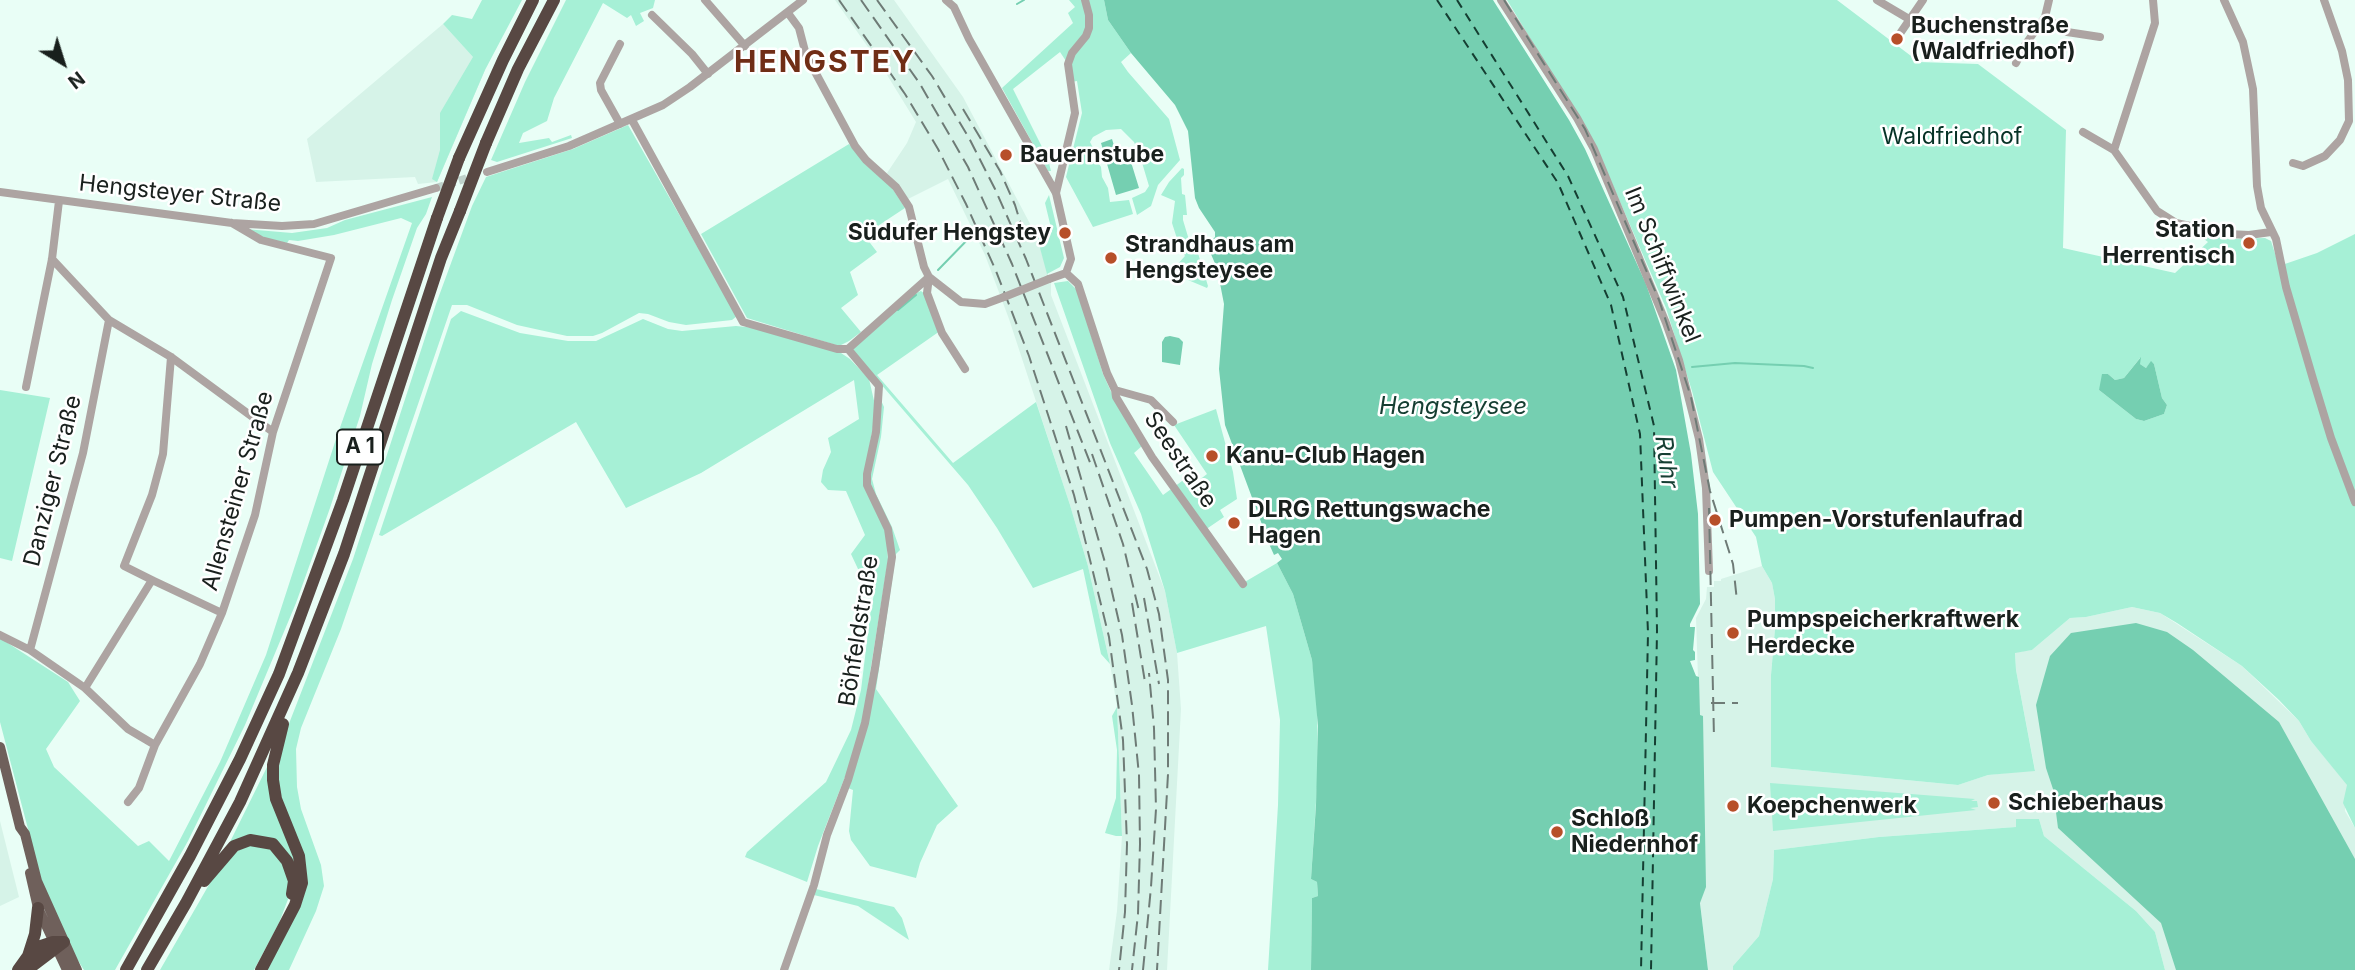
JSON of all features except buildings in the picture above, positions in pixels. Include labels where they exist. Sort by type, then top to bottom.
[{"type":"highway","name":"A 1","points":[[126,970],[190,856],[240,759],[279,674],[343,500],[459,159],[533,0]]},
{"type":"highway","name":"A 1","points":[[147,970],[187,903],[240,802],[298,673],[344,554],[441,258],[518,69],[554,0]]},
{"type":"highway","points":[[259,970],[295,905],[302,883],[299,856],[276,799],[273,765],[298,673]]},
{"type":"highway","points":[[187,903],[234,846],[250,840],[273,844],[287,861],[293,881],[291,901],[259,970]]},
{"type":"highway","points":[[28,956],[35,934],[38,908]]},
{"type":"highway","points":[[18,970],[28,956],[41,946],[58,945]]},
{"type":"highway","points":[[27,970],[58,945]]},
{"type":"main road","points":[[0,747],[38,908],[58,945],[77,970]]},
{"type":"main road","points":[[20,827],[25,834],[66,970]]},
{"type":"street","points":[[705,0],[744,46]]},
{"type":"street","points":[[487,172],[569,146],[632,120],[677,96],[803,0]]},
{"type":"street","points":[[788,13],[799,28],[807,55],[860,154],[895,187],[909,207],[929,277],[961,302],[985,304],[1066,273],[1071,258],[1056,193],[969,39],[954,7],[946,0]]},
{"type":"street","points":[[1056,193],[1075,113],[1068,64],[1069,58],[1089,28],[1086,0]]},
{"type":"street","name":"Im Schiffwinkel","points":[[1501,0],[1594,149],[1666,323],[1679,360],[1699,439],[1706,488],[1709,571]]},
{"type":"street","points":[[1877,0],[1909,19]]},
{"type":"street","points":[[1899,35],[1923,0]]},
{"type":"street","points":[[2016,63],[2045,17],[2049,0]]},
{"type":"street","points":[[2114,150],[2155,23],[2153,0]]},
{"type":"street","points":[[2224,0],[2243,42],[2253,89],[2257,186],[2265,220],[2277,243],[2289,297],[2316,391],[2355,502]]},
{"type":"street","points":[[2293,163],[2303,166],[2325,156],[2340,140],[2349,121],[2350,104],[2342,51],[2324,0]]},
{"type":"street","points":[[652,15],[692,54],[708,74]]},
{"type":"street","points":[[2045,17],[2083,40],[2100,37]]},
{"type":"street","points":[[620,44],[600,83],[601,90],[620,124]]},
{"type":"street","points":[[2021,53],[2030,57]]},
{"type":"street","points":[[632,120],[743,322],[837,349],[848,349],[929,277]]},
{"type":"street","points":[[2083,132],[2114,150],[2157,211],[2176,223],[2228,234],[2271,232]]},
{"type":"street","name":"Hengsteyer Straße","points":[[0,192],[232,223],[282,226],[314,224],[436,188]]},
{"type":"street","points":[[26,387],[52,259],[59,201]]},
{"type":"street","name":"Allensteiner Straße","points":[[128,802],[139,788],[155,745],[200,664],[222,613],[256,515],[274,432],[331,258],[261,240],[232,223]]},
{"type":"street","points":[[52,259],[109,320],[171,357],[274,432]]},
{"type":"street","name":"Seestraße","points":[[1066,273],[1078,284],[1116,397],[1152,457],[1244,584]]},
{"type":"street","points":[[929,277],[927,293],[942,333],[965,369]]},
{"type":"street","name":"Danziger Straße","points":[[30,650],[83,453],[109,320]]},
{"type":"street","name":"Böhfeldstraße","points":[[784,970],[808,905],[823,847],[848,780],[865,723],[892,557],[888,529],[867,485],[877,421],[879,386],[848,349]]},
{"type":"street","points":[[171,357],[163,454],[152,495],[124,566],[222,613]]},
{"type":"street","name":"Seestraße","points":[[1115,390],[1151,400],[1173,422]]},
{"type":"street","points":[[85,688],[152,580]]},
{"type":"street","points":[[0,635],[30,650],[85,688],[128,729],[155,745]]},
{"type":"shaded area","points":[[835,0],[894,0],[963,97],[1037,237],[1051,284],[1051,295],[1165,591],[1177,653],[1181,709],[1167,970],[1109,970],[1117,911],[1122,836],[1117,707],[1088,566],[1009,319],[985,255],[948,179],[908,199],[887,173],[907,143],[916,122],[884,70]]},
{"type":"shaded area","points":[[443,24],[485,70],[437,182],[418,184],[415,177],[316,182],[307,139]]},
{"type":"shaded area","name":"Koepchenwerk","points":[[1762,566],[1772,583],[1775,599],[1771,675],[1771,767],[1958,785],[1988,775],[2035,770],[2015,652],[2032,650],[2070,618],[2132,607],[2160,613],[2242,666],[2299,721],[2311,741],[2348,785],[2345,811],[2355,828],[2355,970],[2165,970],[2155,932],[2136,911],[2044,836],[2039,819],[2016,819],[2016,827],[1879,837],[1774,850],[1773,879],[1759,936],[1733,966],[1733,970],[1708,970],[1700,902],[1705,887],[1696,618],[1706,599],[1707,587],[1714,587],[1714,581]]},
{"type":"shaded area","points":[[0,821],[19,897],[0,906]]},
{"type":"green space","points":[[482,0],[522,0],[485,70],[437,182],[432,179],[440,150],[440,113],[473,57],[443,24],[452,15],[472,19]]},
{"type":"green space","points":[[566,0],[655,0],[653,8],[640,13],[644,21],[636,26],[631,15],[627,18],[603,3],[554,98],[547,121],[523,133],[519,143],[549,138],[552,142],[571,135],[572,138],[497,162],[491,160],[525,82]]},
{"type":"green space","points":[[1069,0],[1104,0],[1108,20],[1131,53],[1121,62],[1169,119],[1180,160],[1158,185],[1151,206],[1137,215],[1132,198],[1145,192],[1149,186],[1140,156],[1146,156],[1145,150],[1139,153],[1134,142],[1121,129],[1106,130],[1093,137],[1090,142],[1093,155],[1101,167],[1110,202],[1129,200],[1133,214],[1093,227],[1066,177],[1082,113],[1077,81],[1071,82],[1068,64],[1060,52],[1013,89],[1048,159],[1051,171],[1048,171],[1002,88],[1073,23],[1068,13],[1075,7]]},
{"type":"green space","name":"Waldfriedhof","points":[[1507,0],[1837,0],[1919,62],[1978,64],[2066,130],[2063,248],[2175,273],[2208,242],[2193,231],[2231,239],[2265,238],[2271,241],[2279,266],[2317,253],[2355,234],[2355,828],[2343,803],[2347,785],[2311,741],[2299,721],[2279,700],[2242,666],[2177,623],[2160,613],[2132,607],[2070,618],[2032,650],[2015,653],[2035,771],[1988,775],[1958,785],[1771,767],[1771,675],[1775,629],[1772,583],[1762,566],[1756,537],[1713,472],[1692,391],[1666,308],[1598,151]],"holes":[[[2140,358],[2140,364],[2146,368],[2151,362],[2154,364],[2162,398],[2167,405],[2164,414],[2144,421],[2136,419],[2099,390],[2108,374],[2115,380],[2124,378]]]},
{"type":"green space","points":[[628,125],[737,316],[732,320],[686,325],[639,313],[593,336],[567,336],[517,325],[467,305],[452,305],[341,629],[301,728],[296,749],[297,787],[301,809],[321,865],[324,886],[316,911],[289,970],[264,970],[304,884],[277,780],[283,739],[353,559],[436,304],[472,206],[486,177],[573,149]]},
{"type":"green space","points":[[849,144],[865,164],[892,188],[905,208],[864,235],[877,252],[850,272],[858,295],[841,308],[861,332],[839,346],[747,318],[701,234]]},
{"type":"green space","points":[[1182,168],[1182,194],[1185,195],[1187,215],[1183,215],[1183,220],[1189,240],[1180,248],[1172,223],[1175,201],[1161,195]]},
{"type":"green space","points":[[1049,195],[1064,258],[1060,267],[1047,274],[1037,237],[1052,232],[1045,203]]},
{"type":"green space","points":[[432,197],[417,228],[392,300],[372,364],[360,416],[330,508],[296,603],[245,725],[188,841],[115,970],[84,970],[70,948],[44,890],[0,722],[0,638],[68,682],[80,701],[46,749],[54,767],[138,846],[149,841],[169,861],[220,762],[266,655],[336,439],[412,223],[401,218],[334,235],[289,240],[287,243],[264,238],[245,229],[292,233],[327,228],[345,220]]},
{"type":"green space","points":[[1194,240],[1207,288],[1188,280],[1174,268],[1185,256],[1182,251]]},
{"type":"green space","points":[[1068,281],[1077,290],[1103,374],[1117,405],[1142,446],[1134,453],[1163,495],[1193,473],[1198,481],[1207,474],[1174,425],[1216,409],[1233,472],[1237,499],[1220,510],[1224,517],[1205,530],[1243,583],[1277,563],[1293,594],[1312,660],[1317,699],[1318,771],[1311,879],[1317,882],[1318,896],[1312,898],[1311,970],[1268,970],[1280,720],[1266,626],[1177,653],[1165,591],[1141,514],[1110,443],[1054,283]]},
{"type":"green space","points":[[921,291],[925,294],[940,331],[877,375],[953,463],[1036,402],[1088,566],[1110,664],[1101,654],[1083,569],[1033,588],[968,485],[854,353],[853,348]]},
{"type":"green space","points":[[461,311],[520,333],[568,341],[596,341],[643,319],[668,329],[682,331],[736,326],[756,328],[841,353],[869,379],[875,405],[865,470],[886,531],[888,560],[863,717],[850,764],[807,882],[745,857],[747,852],[826,782],[851,730],[861,690],[874,594],[865,584],[851,554],[865,535],[846,491],[828,490],[821,482],[831,452],[828,438],[859,419],[854,380],[701,473],[626,508],[576,422],[382,536],[379,535],[451,319]]},
{"type":"green space","points":[[0,390],[50,398],[12,561],[0,558]]},
{"type":"green space","points":[[880,398],[884,407],[872,479],[900,550],[896,554],[876,689],[958,806],[937,825],[916,878],[870,866],[851,840],[849,831],[853,790],[848,788],[858,755],[894,555],[870,483]]},
{"type":"green space","points":[[1117,707],[1122,836],[1105,833],[1116,798],[1117,750],[1112,716]]},
{"type":"green space","points":[[268,765],[298,869],[280,846],[229,844]]},
{"type":"green space","points":[[1770,783],[1975,799],[1971,801],[1977,801],[1978,807],[1970,808],[1976,810],[1773,831]]},
{"type":"green space","points":[[2016,819],[2039,819],[2044,836],[2136,911],[2155,932],[2165,970],[1733,970],[1733,966],[1759,936],[1773,879],[1774,850],[1879,837],[2016,827]]},
{"type":"green space","points":[[249,844],[272,849],[286,864],[290,894],[279,923],[254,970],[160,970],[225,859]]},
{"type":"green space","points":[[816,889],[894,907],[902,918],[909,940],[858,906],[814,895]]},
{"type":"water","name":"Hengsteysee","points":[[1104,0],[1493,0],[1569,120],[1585,149],[1646,284],[1676,370],[1691,454],[1698,514],[1700,604],[1690,624],[1690,627],[1695,627],[1695,660],[1690,661],[1696,676],[1699,677],[1700,715],[1703,716],[1706,887],[1700,903],[1708,970],[1311,970],[1312,898],[1318,896],[1317,882],[1311,879],[1318,726],[1312,660],[1293,594],[1277,563],[1282,559],[1278,553],[1274,555],[1270,546],[1225,425],[1219,369],[1224,304],[1217,268],[1207,245],[1215,237],[1215,232],[1195,198],[1188,131],[1175,105],[1131,53],[1108,20]]},
{"type":"water","points":[[1112,139],[1120,165],[1131,162],[1139,188],[1116,195],[1101,143]]},
{"type":"water","points":[[1170,336],[1183,342],[1180,365],[1162,362],[1162,342],[1165,337]]},
{"type":"water","points":[[2141,357],[2140,364],[2146,368],[2151,361],[2154,364],[2162,398],[2167,405],[2164,414],[2144,421],[2136,419],[2099,390],[2102,374],[2108,374],[2115,380],[2124,378]]},
{"type":"water","points":[[2136,623],[2167,632],[2193,650],[2279,722],[2355,859],[2355,970],[2176,970],[2161,923],[2058,828],[2036,705],[2050,656],[2071,633]]},
{"type":"waterway","points":[[1017,4],[1024,0]]},
{"type":"waterway","points":[[938,270],[974,233]]},
{"type":"waterway","points":[[898,310],[916,295]]},
{"type":"waterway","points":[[1692,367],[1735,363],[1813,368]]},
{"type":"ferry route","points":[[1437,0],[1558,183],[1611,305],[1640,434],[1648,633],[1641,970]]},
{"type":"ferry route","points":[[1457,0],[1568,176],[1623,297],[1654,426],[1657,631],[1651,970]]},
{"type":"tunnel","points":[[436,188],[474,176]]},
{"type":"railway","points":[[839,0],[905,94],[938,149],[966,204],[1029,356],[1074,495],[1109,637],[1123,740],[1127,844],[1125,912],[1119,970]]},
{"type":"railway","points":[[861,0],[920,84],[968,167],[1012,264],[1091,465]]},
{"type":"railway","points":[[877,0],[932,76],[969,138],[995,189],[1026,259],[1147,569],[1159,614],[1168,680],[1168,774],[1157,970]]},
{"type":"railway","points":[[1504,0],[1585,129],[1659,300],[1691,397],[1710,491],[1733,564],[1737,601]]},
{"type":"railway","points":[[963,109],[1000,171],[1024,234]]},
{"type":"railway","points":[[1066,426],[1106,566],[1122,635],[1132,705],[1139,775],[1140,844],[1138,914],[1132,970]]},
{"type":"railway","points":[[1092,454],[1123,544],[1139,611]]},
{"type":"railway","points":[[1709,508],[1714,738]]},
{"type":"railway","points":[[1144,598],[1159,684]]},
{"type":"railway","points":[[1132,603],[1145,682]]},
{"type":"railway","points":[[1143,970],[1156,809],[1154,728],[1149,673]]},
{"type":"railway","points":[[1711,703],[1738,703]]},
{"type":"place","name":"Buchenstraße (Waldfriedhof)","points":[[1897,39]]},
{"type":"place","name":"Bauernstube","points":[[1006,155]]},
{"type":"place","name":"Südufer Hengstey","points":[[1065,233]]},
{"type":"place","name":"Station Herrentisch","points":[[2249,243]]},
{"type":"place","name":"Strandhaus am Hengsteysee","points":[[1111,258]]},
{"type":"place","name":"Kanu-Club Hagen","points":[[1212,456]]},
{"type":"place","name":"Pumpen-Vorstufenlaufrad","points":[[1715,520]]},
{"type":"place","name":"DLRG Rettungswache Hagen","points":[[1234,523]]},
{"type":"place","name":"Pumpspeicherkraftwerk Herdecke","points":[[1733,633]]},
{"type":"place","name":"Schieberhaus","points":[[1994,803]]},
{"type":"place","name":"Koepchenwerk","points":[[1733,806]]},
{"type":"place","name":"Schloß Niedernhof","points":[[1557,832]]},
{"type":"district","name":"HENGSTEY","points":[[825,63]]},
{"type":"water label","name":"Ruhr","points":[[1666,462]]}]
